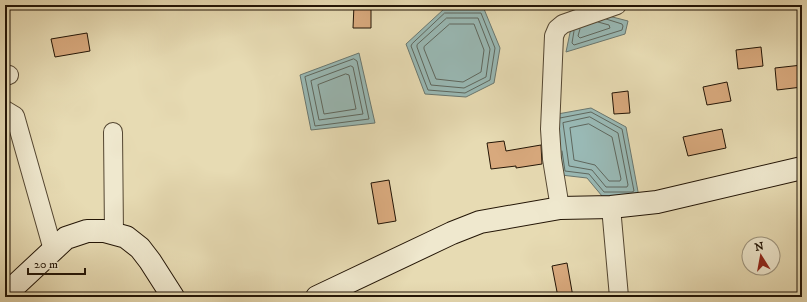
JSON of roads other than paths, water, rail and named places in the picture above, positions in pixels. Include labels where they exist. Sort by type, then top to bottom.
[{"type":"street","points":[[560,208],[552,159],[550,129],[554,36],[557,29],[563,24],[617,5]]},
{"type":"street","points":[[5,110],[15,116],[53,250]]},
{"type":"street","points":[[113,132],[114,234]]},
{"type":"street","points":[[317,297],[452,233],[480,222],[560,208],[611,207],[657,202],[802,168]]},
{"type":"street","points":[[611,207],[619,297]]},
{"type":"street","points":[[5,295],[66,238],[87,231],[104,231],[126,237],[140,248],[173,297]]},
{"type":"water","points":[[444,9],[484,9],[500,48],[494,83],[466,97],[425,94],[406,44]]},
{"type":"water","points":[[593,12],[628,21],[625,34],[566,52],[572,23]]},
{"type":"water","points":[[359,53],[375,123],[311,130],[300,75]]},
{"type":"water","points":[[591,108],[626,127],[639,197],[602,196],[587,178],[561,175],[552,115]]}]
